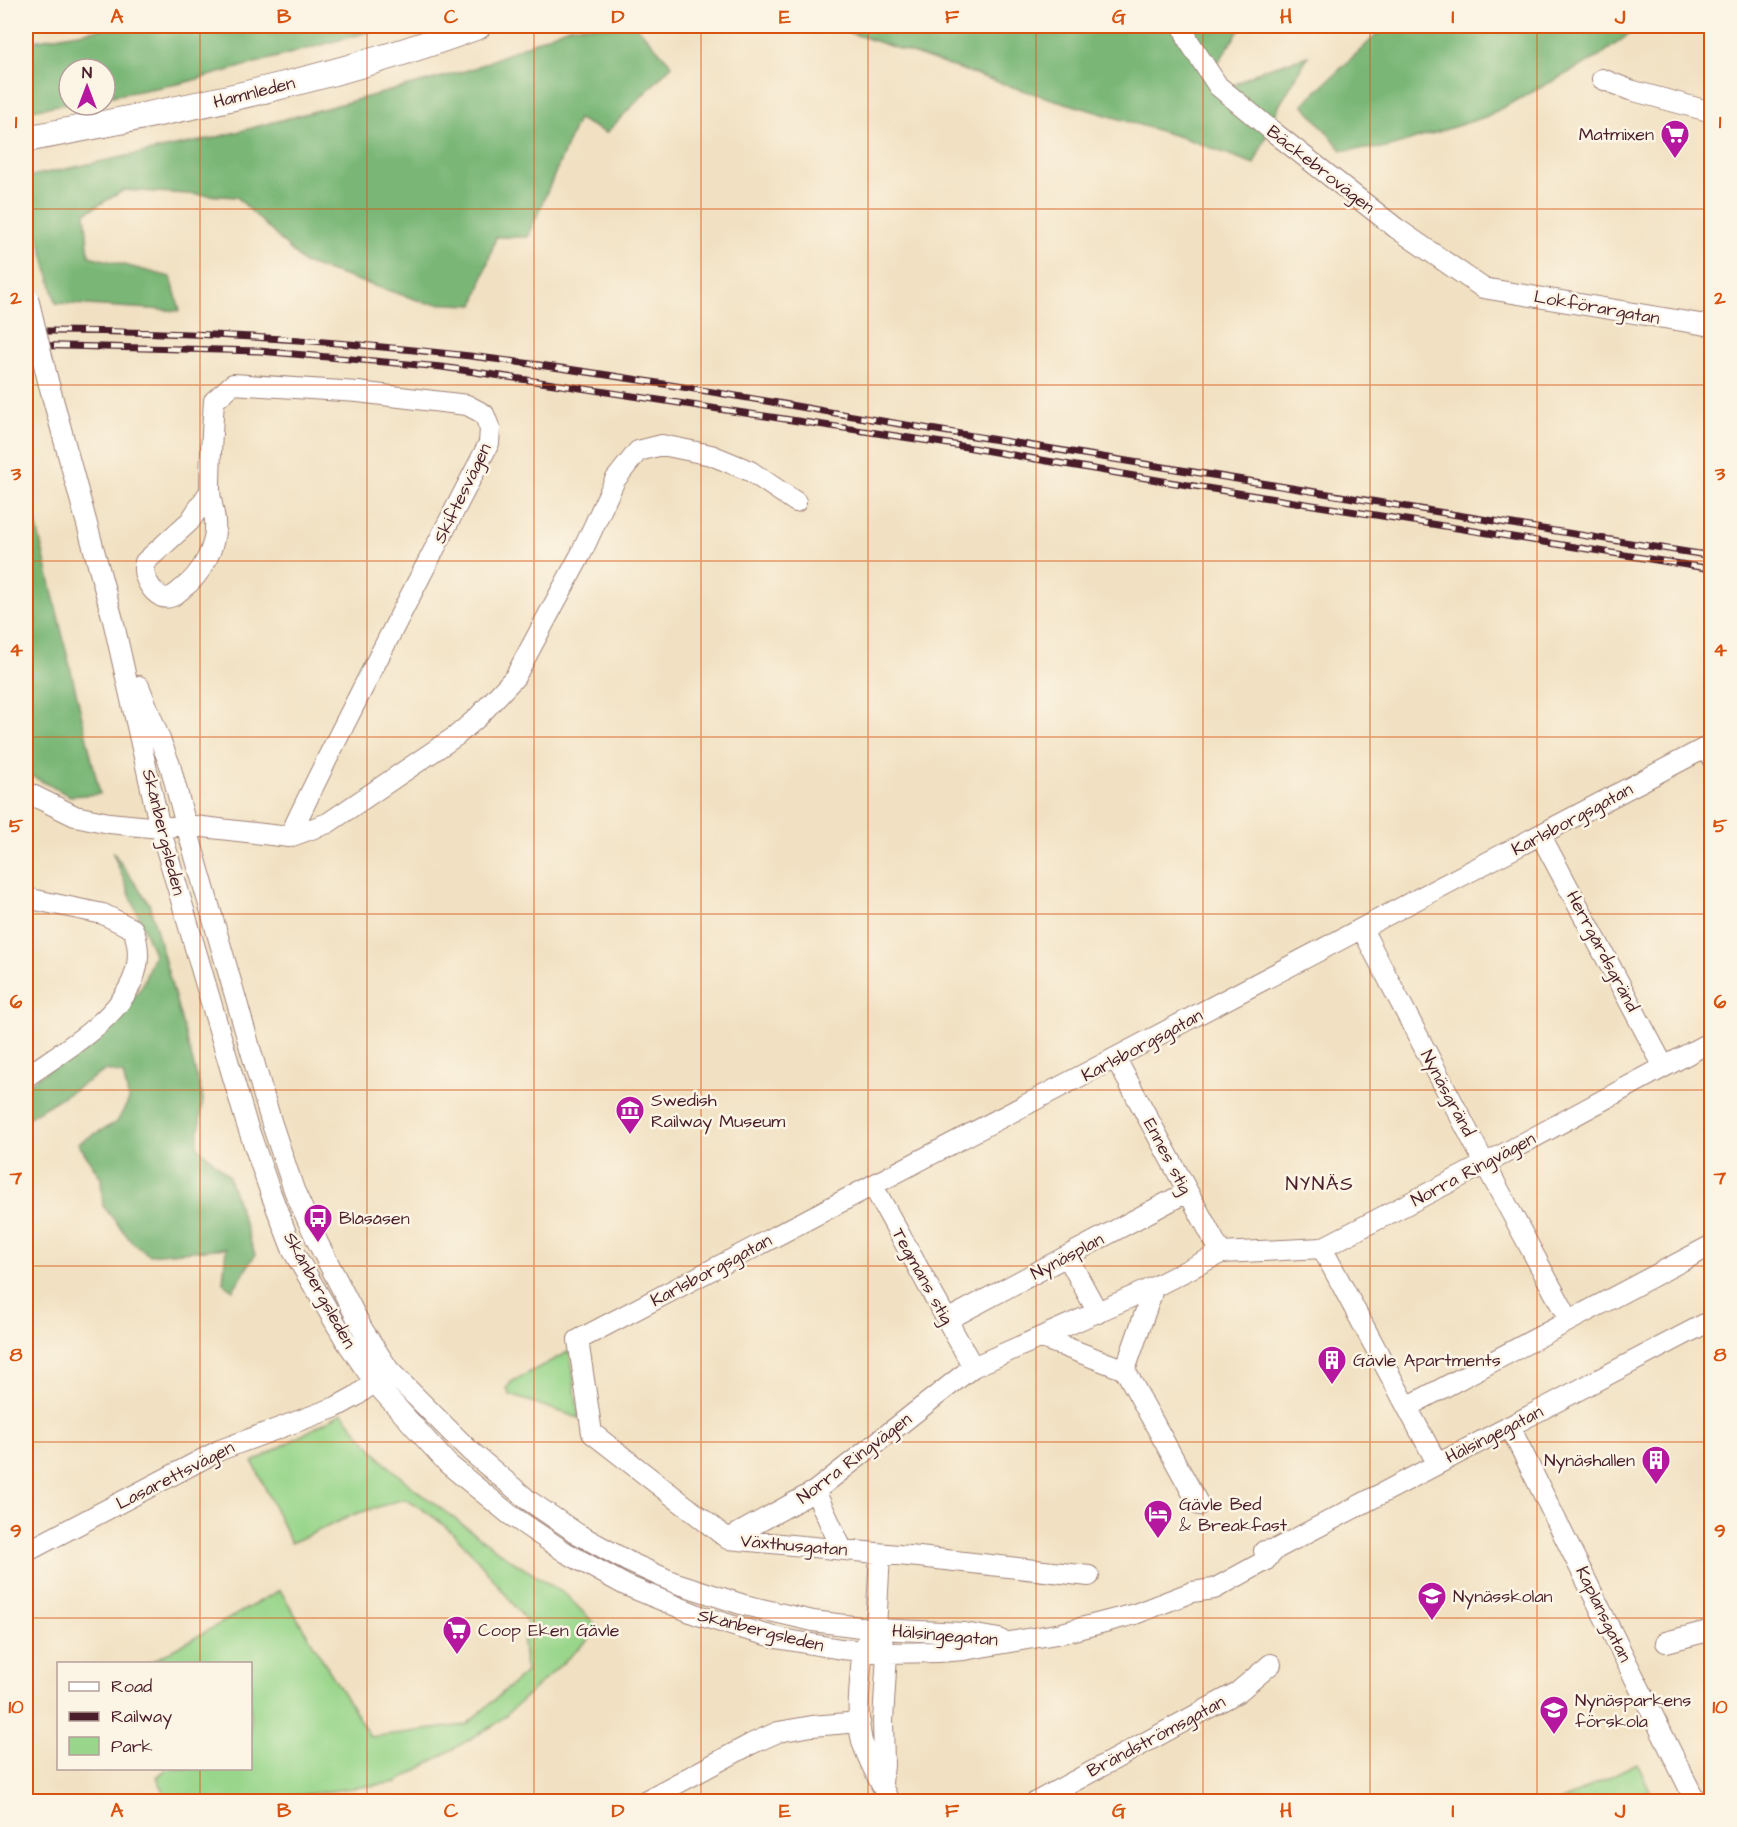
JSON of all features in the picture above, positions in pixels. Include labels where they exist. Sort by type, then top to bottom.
[{"type":"main road","name":"Hamnleden","points":[[26,139],[229,99],[418,48],[478,26]]},
{"type":"street","name":"Bäckebrovägen","points":[[1183,26],[1188,40],[1218,86],[1396,228],[1483,288]]},
{"type":"street","points":[[1602,79],[1630,90],[1712,112]]},
{"type":"street","name":"Lokförargatan","points":[[1483,288],[1712,326]]},
{"type":"street","name":"Skånbergsleden","points":[[27,292],[48,381],[112,620],[160,828],[246,1122],[293,1251],[346,1341],[382,1377],[528,1500],[578,1534],[673,1582],[744,1605],[813,1621],[876,1629]]},
{"type":"street","name":"Skiftesvägen","points":[[210,491],[190,521],[145,562],[146,579],[163,597],[171,597],[193,580],[214,545],[215,522],[210,491],[214,401],[232,384],[358,392],[467,405],[484,414],[490,429],[489,443],[416,588],[363,685],[289,837]]},
{"type":"street","points":[[26,792],[75,816],[134,827],[160,828],[186,825],[289,837],[328,823],[456,736],[477,718],[515,677],[581,554],[615,480],[638,451],[662,445],[711,455],[750,471],[796,502]]},
{"type":"street","name":"Skånbergsleden","points":[[112,620],[170,765],[271,1121],[294,1190],[363,1330],[382,1377],[448,1464],[509,1514],[565,1552],[624,1585],[698,1615],[782,1639],[887,1653]]},
{"type":"street","name":"Karlsborgsgatan","points":[[578,1340],[1541,836],[1708,754]]},
{"type":"street","name":"Herrgårdsgränd","points":[[1541,836],[1664,1066]]},
{"type":"street","points":[[26,898],[103,914],[133,929],[139,943],[139,959],[134,982],[111,1013],[26,1077]]},
{"type":"street","name":"Nynäsgränd","points":[[1362,929],[1569,1320]]},
{"type":"street","name":"Norra Ringvägen","points":[[1221,1253],[1322,1248],[1485,1164],[1712,1041]]},
{"type":"street","name":"Ennes stig","points":[[1116,1059],[1221,1253]]},
{"type":"street","name":"Tegmans stig","points":[[873,1186],[973,1367]]},
{"type":"street","name":"Nynäsplan","points":[[947,1320],[1187,1192]]},
{"type":"street","points":[[1407,1407],[1712,1245]]},
{"type":"street","points":[[1322,1248],[1437,1463]]},
{"type":"street","points":[[973,1367],[1098,1313],[1221,1253]]},
{"type":"street","points":[[1067,1256],[1098,1313]]},
{"type":"street","points":[[1125,1370],[1154,1287]]},
{"type":"street","name":"Hälsingegatan","points":[[887,1653],[964,1650],[1107,1623],[1168,1603],[1192,1592],[1209,1577],[1259,1551],[1276,1549],[1712,1320]]},
{"type":"street","points":[[1042,1338],[1125,1370],[1199,1505]]},
{"type":"street","name":"Växthusgatan","points":[[578,1340],[592,1433],[728,1539],[1089,1576]]},
{"type":"street","name":"Norra Ringvägen","points":[[728,1539],[815,1491],[973,1367]]},
{"type":"street","name":"Lasarettsvägen","points":[[26,1552],[220,1450],[336,1407],[382,1377]]},
{"type":"street","name":"Kaplansgatan","points":[[1510,1427],[1696,1802]]},
{"type":"street","points":[[815,1491],[842,1549]]},
{"type":"street","points":[[880,1554],[876,1629],[887,1653],[883,1721],[885,1792]]},
{"type":"street","points":[[876,1629],[862,1651],[860,1722],[862,1740],[885,1792]]},
{"type":"street","name":"Hälsingegatan","points":[[876,1629],[964,1632],[1014,1641]]},
{"type":"street","points":[[1666,1642],[1712,1630]]},
{"type":"street","name":"Brändströmsgatan","points":[[1036,1802],[1238,1692],[1271,1664]]},
{"type":"street","points":[[643,1802],[778,1732],[812,1726],[860,1722]]},
{"type":"green space","points":[[26,26],[34,26],[27,42],[118,26],[390,26],[183,83],[117,95],[117,57],[57,57],[57,105],[26,111]]},
{"type":"green space","points":[[571,26],[636,26],[672,65],[606,133],[578,119],[528,237],[496,237],[474,305],[427,303],[304,263],[237,197],[124,190],[85,213],[89,256],[171,277],[180,311],[56,303],[26,187],[26,177],[214,138],[472,69]]},
{"type":"green space","points":[[830,26],[1242,26],[1206,81],[1219,93],[1262,70],[1308,56],[1279,106],[1254,164],[1187,139],[1022,90]]},
{"type":"green space","points":[[1386,26],[1640,26],[1598,57],[1485,117],[1387,148],[1342,150],[1303,104]]},
{"type":"green space","points":[[26,481],[100,794],[70,796],[26,773]]},
{"type":"green space","points":[[112,851],[149,903],[203,1099],[197,1146],[228,1175],[255,1255],[233,1290],[223,1283],[226,1248],[149,1255],[132,1242],[103,1206],[101,1178],[78,1143],[117,1122],[129,1100],[123,1074],[106,1070],[26,1119],[26,1085],[111,1028],[142,986],[154,954]]},
{"type":"green space","points":[[570,1351],[579,1418],[510,1395],[507,1388],[511,1382]]},
{"type":"green space","points":[[342,1413],[381,1459],[412,1487],[509,1559],[565,1594],[600,1629],[496,1724],[397,1782],[294,1796],[278,1801],[169,1801],[157,1778],[165,1770],[252,1770],[252,1662],[152,1662],[280,1590],[370,1737],[466,1725],[526,1672],[523,1644],[527,1622],[472,1553],[441,1522],[404,1499],[355,1514],[291,1543],[253,1462]]},
{"type":"green space","points":[[1637,1763],[1655,1801],[1560,1801]]},
{"type":"railway","points":[[26,331],[137,332],[304,340],[526,363],[1712,556]]},
{"type":"railway","points":[[26,345],[259,351],[442,367],[949,444],[1163,481],[1712,569]]},
{"type":"place","name":"Matmixen","points":[[1675,160]]},
{"type":"place","name":"Swedish Railway Museum","points":[[630,1136]]},
{"type":"place","name":"Blåsåsen","points":[[318,1244]]},
{"type":"place","name":"Gävle Apartments","points":[[1332,1386]]},
{"type":"place","name":"Nynäshallen","points":[[1656,1486]]},
{"type":"place","name":"Gävle Bed & Breakfast","points":[[1158,1540]]},
{"type":"place","name":"Nynässkolan","points":[[1432,1622]]},
{"type":"place","name":"Coop Eken Gävle","points":[[457,1656]]},
{"type":"place","name":"Nynäsparkens förskola","points":[[1554,1736]]},
{"type":"district","name":"NYNÄS","points":[[1320,1183]]}]
